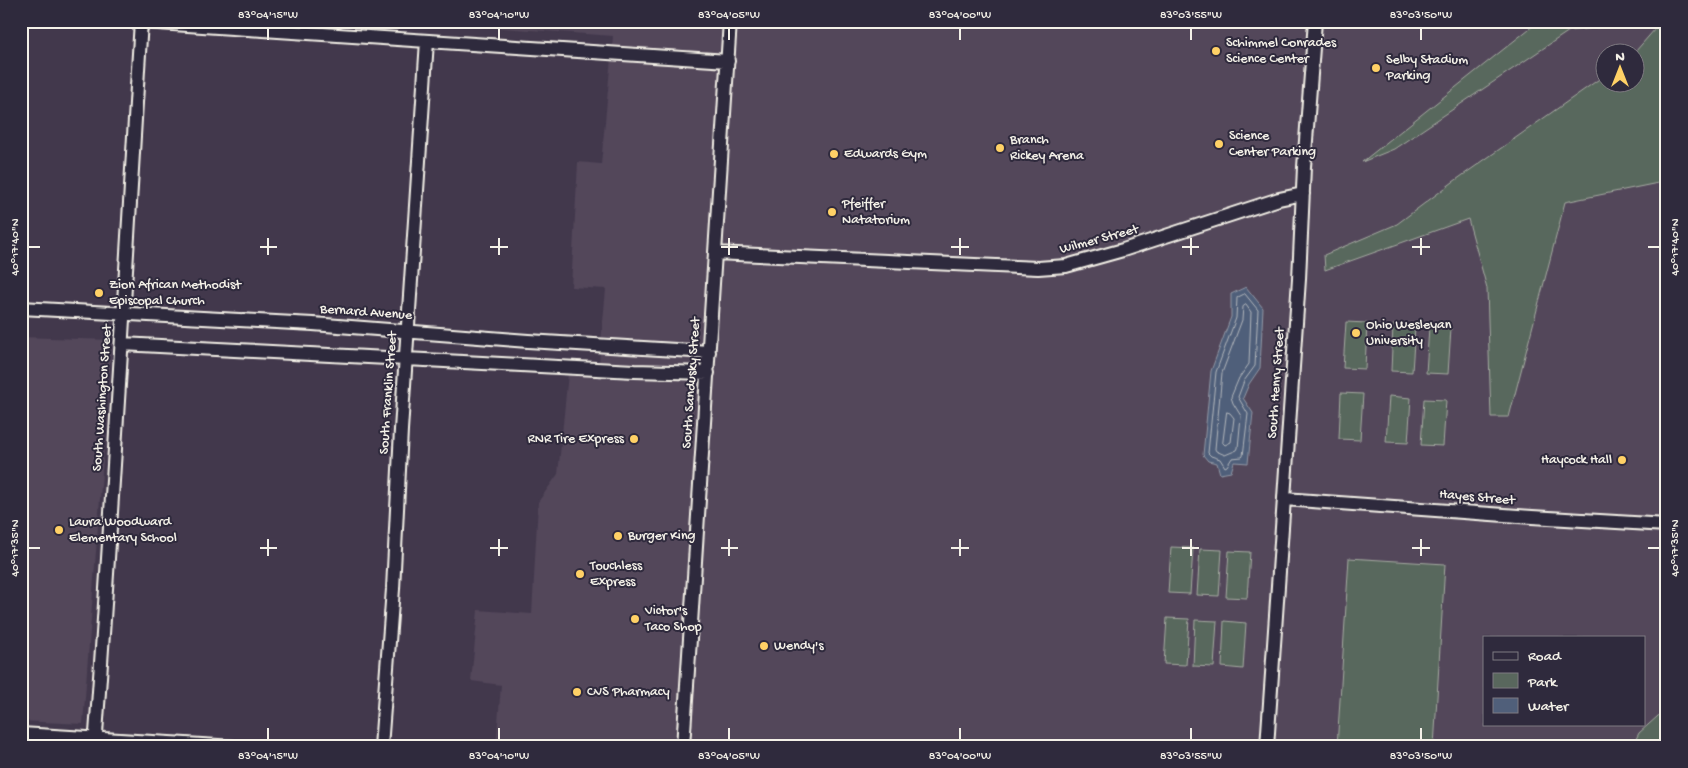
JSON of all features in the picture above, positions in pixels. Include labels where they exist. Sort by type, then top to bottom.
[{"type":"street","points":[[128,21],[728,61]]},
{"type":"street","name":"South Sandusky Street","points":[[683,747],[730,21]]},
{"type":"street","name":"South Henry Street","points":[[1267,747],[1315,21]]},
{"type":"street","name":"South Washington Street","points":[[95,742],[124,313],[141,22]]},
{"type":"street","name":"South Franklin Street","points":[[381,747],[427,41]]},
{"type":"street","name":"Wilmer Street","points":[[716,253],[1038,268],[1066,266],[1123,250],[1278,199],[1303,194]]},
{"type":"street","name":"Bernard Avenue","points":[[21,308],[409,331],[528,341],[709,352]]},
{"type":"street","points":[[122,344],[708,373]]},
{"type":"street","name":"Hayes Street","points":[[1284,499],[1667,525]]},
{"type":"street","points":[[21,734],[95,742],[236,747]]},
{"type":"shaded area","name":"Ohio Wesleyan University","points":[[406,21],[1667,21],[1667,747],[496,747],[501,685],[471,681],[478,610],[532,614],[538,502],[558,474],[568,373],[598,374],[606,289],[571,287],[578,162],[601,164],[613,36]]},
{"type":"shaded area","name":"Laura Woodward Elementary School","points":[[21,337],[112,340],[83,724],[21,721]]},
{"type":"green space","points":[[1539,21],[1629,21],[1620,25],[1569,31],[1394,149],[1362,162]]},
{"type":"green space","points":[[1662,21],[1667,21],[1667,183],[1663,182],[1565,202],[1509,417],[1491,417],[1487,288],[1468,219],[1325,270],[1324,255],[1397,224],[1453,182],[1596,81],[1596,92],[1646,92],[1646,42],[1644,42]]},
{"type":"green space","points":[[1346,322],[1367,323],[1365,369],[1343,368]]},
{"type":"green space","points":[[1393,325],[1415,326],[1412,372],[1391,371]]},
{"type":"green space","points":[[1429,327],[1451,328],[1448,374],[1426,373]]},
{"type":"green space","points":[[1341,393],[1363,394],[1360,440],[1339,439]]},
{"type":"green space","points":[[1389,396],[1411,398],[1408,443],[1386,442]]},
{"type":"green space","points":[[1424,399],[1446,400],[1443,446],[1421,445]]},
{"type":"green space","points":[[1171,547],[1193,548],[1190,594],[1168,593]]},
{"type":"green space","points":[[1200,549],[1222,550],[1219,596],[1197,595]]},
{"type":"green space","points":[[1229,551],[1250,552],[1247,598],[1226,597]]},
{"type":"green space","points":[[1349,558],[1445,564],[1434,747],[1337,747]]},
{"type":"green space","points":[[1167,618],[1189,619],[1186,665],[1164,664]]},
{"type":"green space","points":[[1195,620],[1217,621],[1214,667],[1193,666]]},
{"type":"green space","points":[[1224,621],[1246,623],[1243,669],[1222,667]]},
{"type":"green space","points":[[1667,708],[1667,747],[1632,747],[1639,733]]},
{"type":"water","points":[[1246,287],[1263,308],[1260,368],[1249,384],[1243,398],[1253,413],[1248,463],[1234,462],[1231,472],[1220,474],[1217,463],[1208,461],[1203,455],[1211,371],[1231,317],[1231,294]]},
{"type":"place","name":"Schimmel Conrades Science Center","points":[[1216,51]]},
{"type":"place","name":"Selby Stadium Parking","points":[[1376,68]]},
{"type":"place","name":"Science Center Parking","points":[[1219,144]]},
{"type":"place","name":"Branch Rickey Arena","points":[[1000,148]]},
{"type":"place","name":"Edwards Gym","points":[[834,154]]},
{"type":"place","name":"Pfeiffer Natatorium","points":[[832,212]]},
{"type":"place","name":"Zion African Methodist Episcopal Church","points":[[99,293]]},
{"type":"place","name":"Ohio Wesleyan University","points":[[1356,333]]},
{"type":"place","name":"RNR Tire Express","points":[[634,439]]},
{"type":"place","name":"Haycock Hall","points":[[1622,460]]},
{"type":"place","name":"Laura Woodward Elementary School","points":[[59,530]]},
{"type":"place","name":"Burger King","points":[[618,536]]},
{"type":"place","name":"Touchless Express","points":[[580,574]]},
{"type":"place","name":"Victor's Taco Shop","points":[[635,619]]},
{"type":"place","name":"Wendy's","points":[[764,646]]},
{"type":"place","name":"CVS Pharmacy","points":[[577,692]]}]
